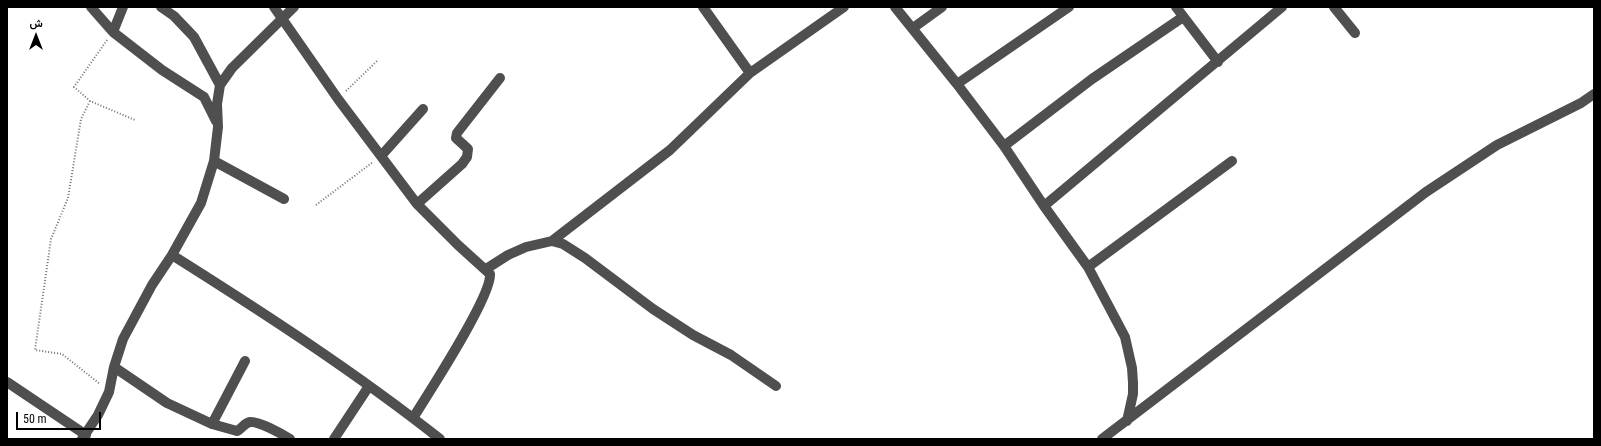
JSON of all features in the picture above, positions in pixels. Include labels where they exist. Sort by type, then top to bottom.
[{"type":"street","points":[[91,7],[113,32],[162,70],[204,97],[218,127]]},
{"type":"street","points":[[113,32],[123,7]]},
{"type":"street","points":[[161,7],[174,16],[194,37],[220,85]]},
{"type":"street","points":[[274,7],[338,99],[417,204],[458,245],[490,274],[488,287],[464,333],[413,418]]},
{"type":"street","points":[[7,382],[84,437],[109,392],[114,366],[123,339],[152,285],[172,255],[201,203],[214,161],[218,127],[217,104],[220,85],[232,68],[294,7]]},
{"type":"street","points":[[703,7],[750,74]]},
{"type":"street","points":[[486,269],[520,249],[552,241],[670,150],[750,74],[844,7]]},
{"type":"street","points":[[895,7],[957,84],[1004,146],[1044,206],[1088,267],[1125,337],[1132,368],[1133,383],[1133,394],[1127,421]]},
{"type":"street","points":[[912,28],[942,7]]},
{"type":"street","points":[[957,84],[1069,7]]},
{"type":"street","points":[[1176,7],[1218,62]]},
{"type":"street","points":[[1044,206],[1282,7]]},
{"type":"street","points":[[1334,7],[1356,33]]},
{"type":"street","points":[[1004,146],[1092,79],[1183,18]]},
{"type":"street","points":[[417,204],[462,164],[467,156],[468,149],[456,138],[457,133],[500,78]]},
{"type":"street","points":[[1102,439],[1426,192],[1497,145],[1581,103],[1594,94]]},
{"type":"street","points":[[380,156],[423,109]]},
{"type":"street","points":[[214,161],[284,199]]},
{"type":"street","points":[[1088,267],[1232,161]]},
{"type":"street","points":[[552,241],[563,244],[585,258],[653,309],[693,335],[731,355],[776,386]]},
{"type":"street","points":[[172,255],[288,329],[370,386],[440,439]]},
{"type":"street","points":[[212,424],[245,362]]},
{"type":"street","points":[[114,366],[167,403],[212,424],[237,431],[246,424],[253,422],[277,431],[290,439]]},
{"type":"street","points":[[334,439],[370,386]]},
{"type":"path","points":[[113,32],[74,87],[90,101],[135,120]]},
{"type":"path","points":[[338,99],[378,60]]},
{"type":"path","points":[[90,101],[81,119],[68,198],[51,239],[35,350],[62,354],[109,392]]},
{"type":"path","points":[[316,205],[380,156]]}]
